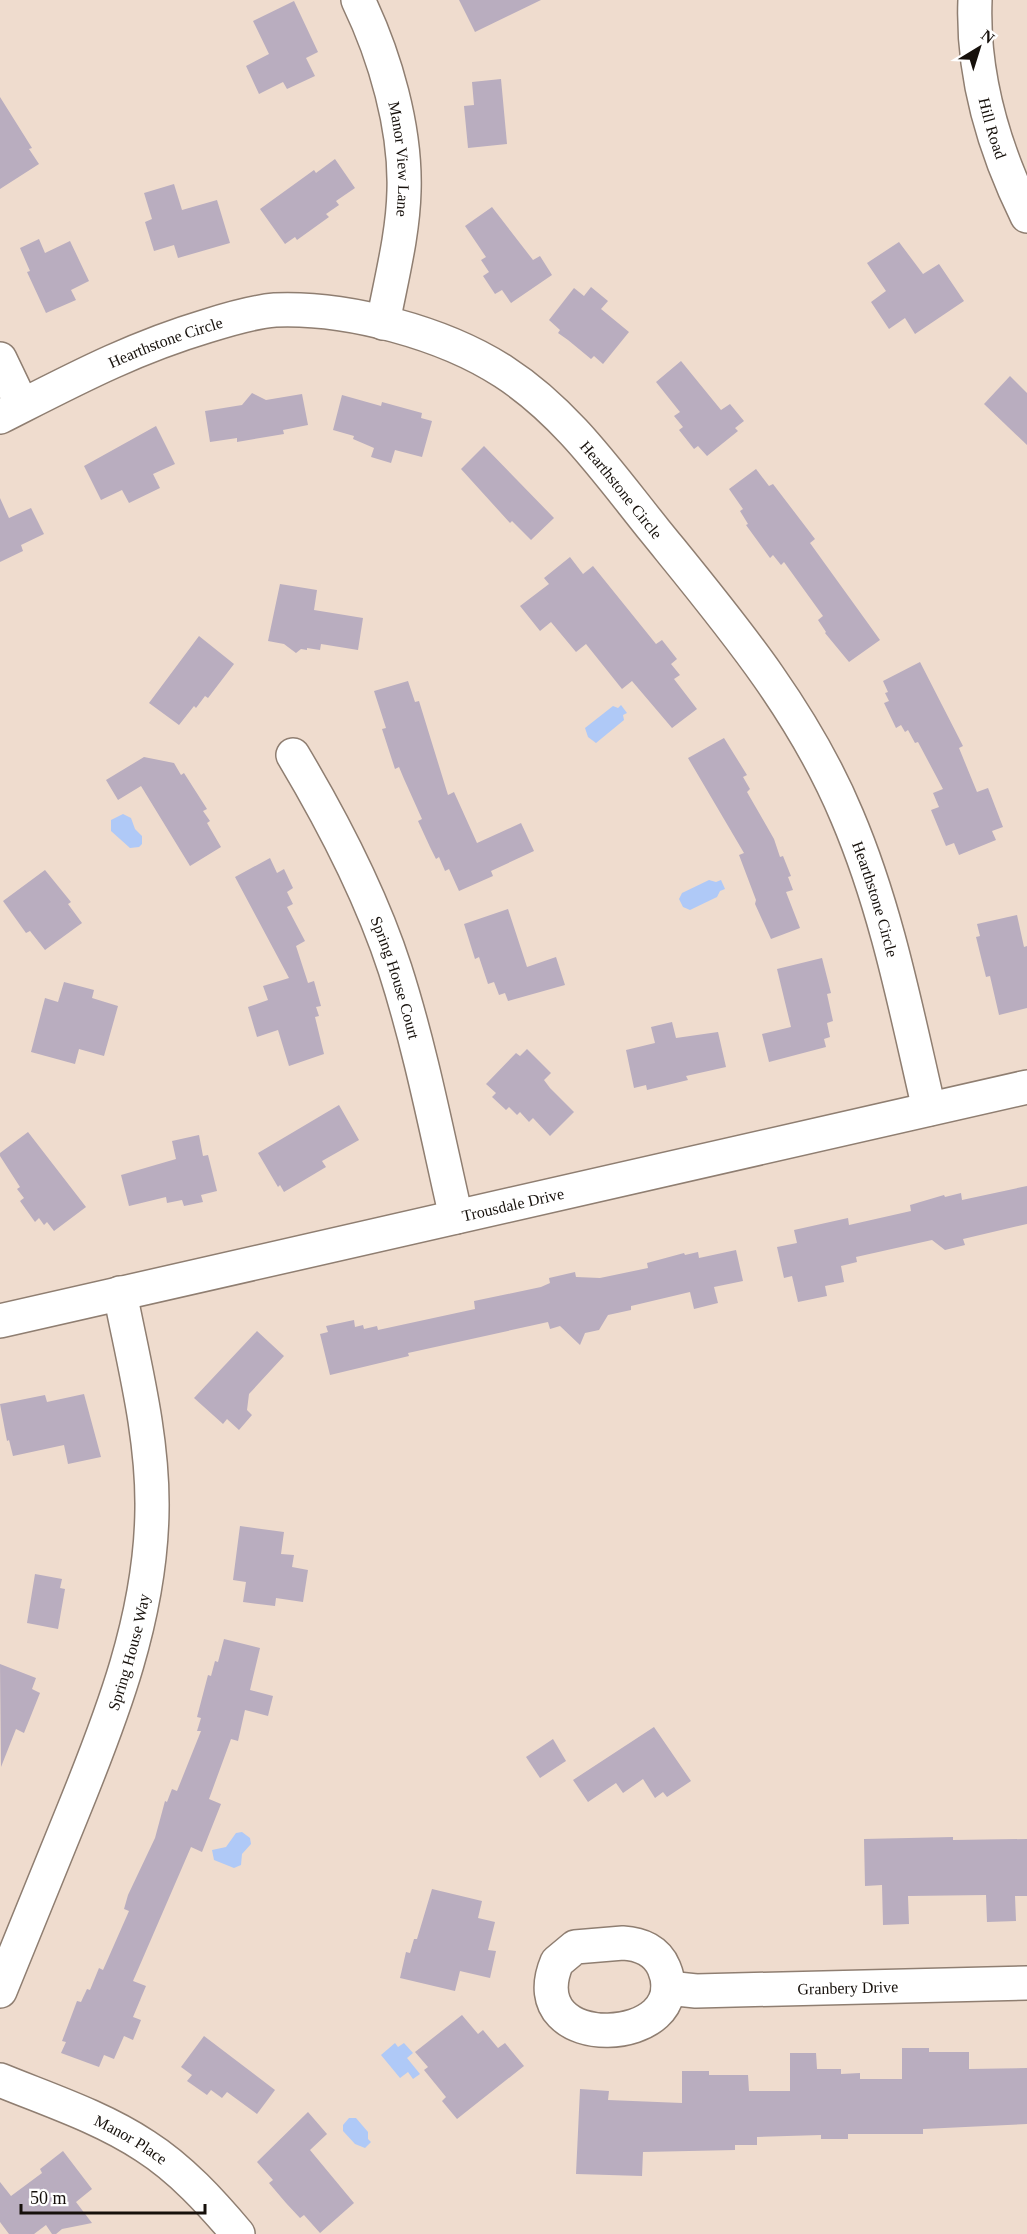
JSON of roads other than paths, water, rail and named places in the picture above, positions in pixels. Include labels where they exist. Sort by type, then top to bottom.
[{"type":"street","name":"Manor View Lane","points":[[358,0],[387,74],[403,173],[403,205],[383,323]]},
{"type":"street","name":"Hill Road","points":[[975,0],[975,43],[987,113],[999,150],[1027,216]]},
{"type":"street","name":"Hearthstone Circle","points":[[11,411],[147,344],[249,315],[282,310],[383,323],[433,336],[471,352],[506,373],[541,400],[603,467],[752,651],[799,719],[824,764],[870,873],[887,930],[930,1109]]},
{"type":"street","points":[[0,359],[11,411]]},
{"type":"street","name":"Spring House Court","points":[[292,755],[352,868],[394,967],[421,1060],[456,1217]]},
{"type":"street","name":"Trousdale Drive","points":[[0,1321],[1027,1087]]},
{"type":"street","name":"Spring House Way","points":[[0,1991],[116,1704],[132,1648],[145,1580],[152,1509],[149,1446],[120,1293]]},
{"type":"street","name":"Granbery Drive","points":[[668,1988],[696,1991],[1027,1983]]},
{"type":"street","name":"Manor Place","points":[[0,2080],[103,2122],[147,2147],[186,2179],[238,2234]]},
{"type":"water","points":[[621,705],[627,713],[623,715],[624,720],[596,743],[588,737],[585,728],[613,706],[618,708]]},
{"type":"water","points":[[123,814],[131,818],[135,829],[142,836],[142,844],[139,847],[130,848],[111,831],[111,820]]},
{"type":"water","points":[[709,880],[716,882],[721,880],[725,889],[720,891],[717,897],[690,910],[683,907],[679,899],[682,893]]},
{"type":"water","points":[[242,1832],[250,1838],[251,1844],[242,1854],[241,1865],[234,1868],[214,1860],[212,1850],[226,1847],[236,1833]]},
{"type":"water","points":[[395,2043],[398,2047],[404,2043],[413,2053],[407,2058],[420,2074],[413,2079],[408,2072],[400,2078],[381,2055]]},
{"type":"water","points":[[349,2118],[356,2118],[368,2132],[368,2139],[371,2142],[365,2148],[355,2144],[343,2131],[343,2125]]}]
